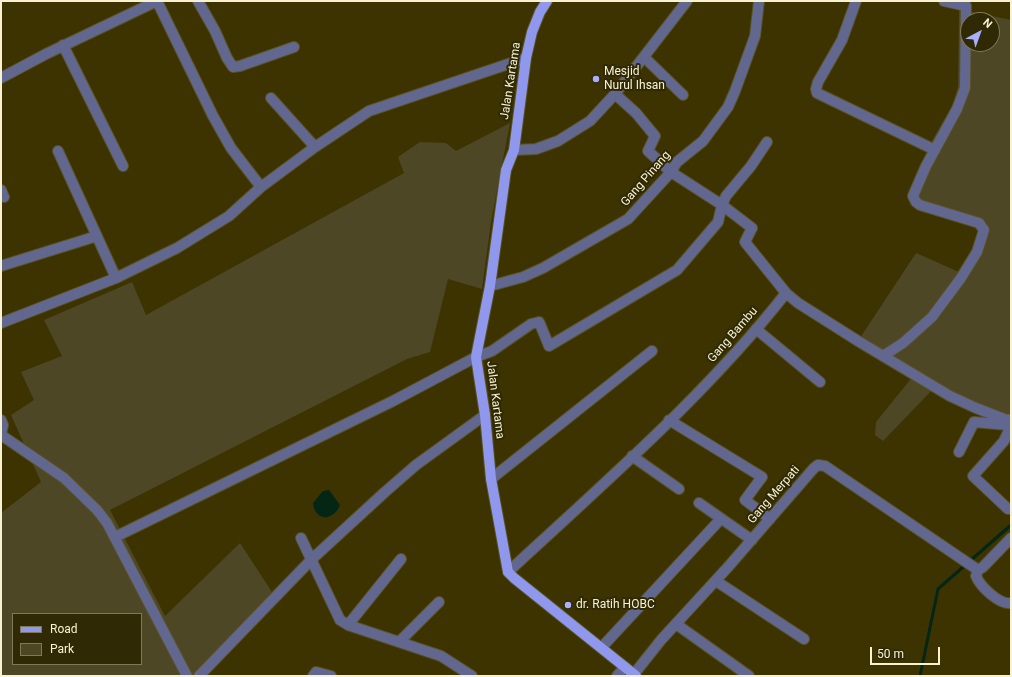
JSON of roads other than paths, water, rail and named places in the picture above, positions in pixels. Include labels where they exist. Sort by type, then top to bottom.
[{"type":"main road","name":"Jalan Kartama","points":[[508,572],[490,479],[485,415],[476,357],[490,286],[506,170],[514,150],[526,58],[532,32],[540,12],[547,1]]},
{"type":"main road","points":[[508,572],[635,675]]},
{"type":"street","points":[[1,78],[63,45],[157,1],[231,148],[261,187]]},
{"type":"street","points":[[198,1],[233,67],[240,66],[294,47]]},
{"type":"street","points":[[514,150],[536,149],[558,141],[590,121],[616,94],[687,1]]},
{"type":"street","name":"Gang Pinang","points":[[490,286],[523,277],[543,268],[628,219],[671,172],[676,162],[703,141],[728,107],[754,42],[759,1]]},
{"type":"street","points":[[856,1],[842,40],[818,82],[816,89],[817,93],[935,150]]},
{"type":"street","points":[[883,356],[903,343],[932,317],[962,278],[977,252],[984,230],[978,223],[920,205],[916,202],[913,196],[926,166],[957,109],[965,88],[966,4],[944,1]]},
{"type":"street","points":[[63,45],[123,166]]},
{"type":"street","points":[[644,57],[682,95]]},
{"type":"street","points":[[1,323],[116,278],[177,248],[229,216],[261,187],[315,147],[369,111],[526,58]]},
{"type":"street","points":[[616,94],[636,113],[655,136],[648,151],[671,172],[722,205],[752,228],[745,242],[786,293],[798,303],[950,396],[1009,421]]},
{"type":"street","points":[[271,98],[315,147]]},
{"type":"street","points":[[115,538],[393,400],[476,357],[492,351],[531,324],[539,322],[549,346],[677,270],[718,222],[726,196],[751,166],[767,142]]},
{"type":"street","points":[[58,151],[116,278]]},
{"type":"street","points":[[1,266],[97,236]]},
{"type":"street","name":"Gang Bambu","points":[[508,572],[721,370],[786,293]]},
{"type":"street","points":[[756,329],[820,382]]},
{"type":"street","points":[[490,479],[652,351]]},
{"type":"street","points":[[200,676],[312,559],[385,492],[416,466],[485,415]]},
{"type":"street","points":[[1,420],[3,426],[1,435],[64,478],[97,510],[107,523],[187,676]]},
{"type":"street","points":[[669,420],[762,477],[745,500],[770,519]]},
{"type":"street","points":[[959,452],[974,422],[1009,421]]},
{"type":"street","points":[[1008,509],[973,476],[1004,441],[1009,430],[1009,421]]},
{"type":"street","points":[[632,456],[679,489]]},
{"type":"street","name":"Gang Merpati","points":[[635,675],[661,640],[752,540],[814,468],[818,466],[825,466],[971,566]]},
{"type":"street","points":[[699,502],[752,540]]},
{"type":"street","points":[[602,647],[717,523]]},
{"type":"street","points":[[301,538],[338,617],[348,625],[441,656],[472,676]]},
{"type":"street","points":[[971,566],[983,567],[1011,538]]},
{"type":"street","points":[[348,625],[401,559]]},
{"type":"street","points":[[971,566],[982,587],[999,600],[1007,604],[1011,603]]},
{"type":"street","points":[[716,580],[804,640]]},
{"type":"street","points":[[399,642],[439,602]]},
{"type":"street","points":[[676,624],[749,676]]},
{"type":"street","points":[[617,676],[625,667]]},
{"type":"street","points":[[313,676],[316,672],[331,676]]},
{"type":"waterway","points":[[920,676],[938,589],[1011,525]]},
{"type":"place","name":"Mesjid Nurul Ihsan","points":[[596,79]]},
{"type":"place","name":"dr. Ratih HOBC","points":[[568,605]]}]
